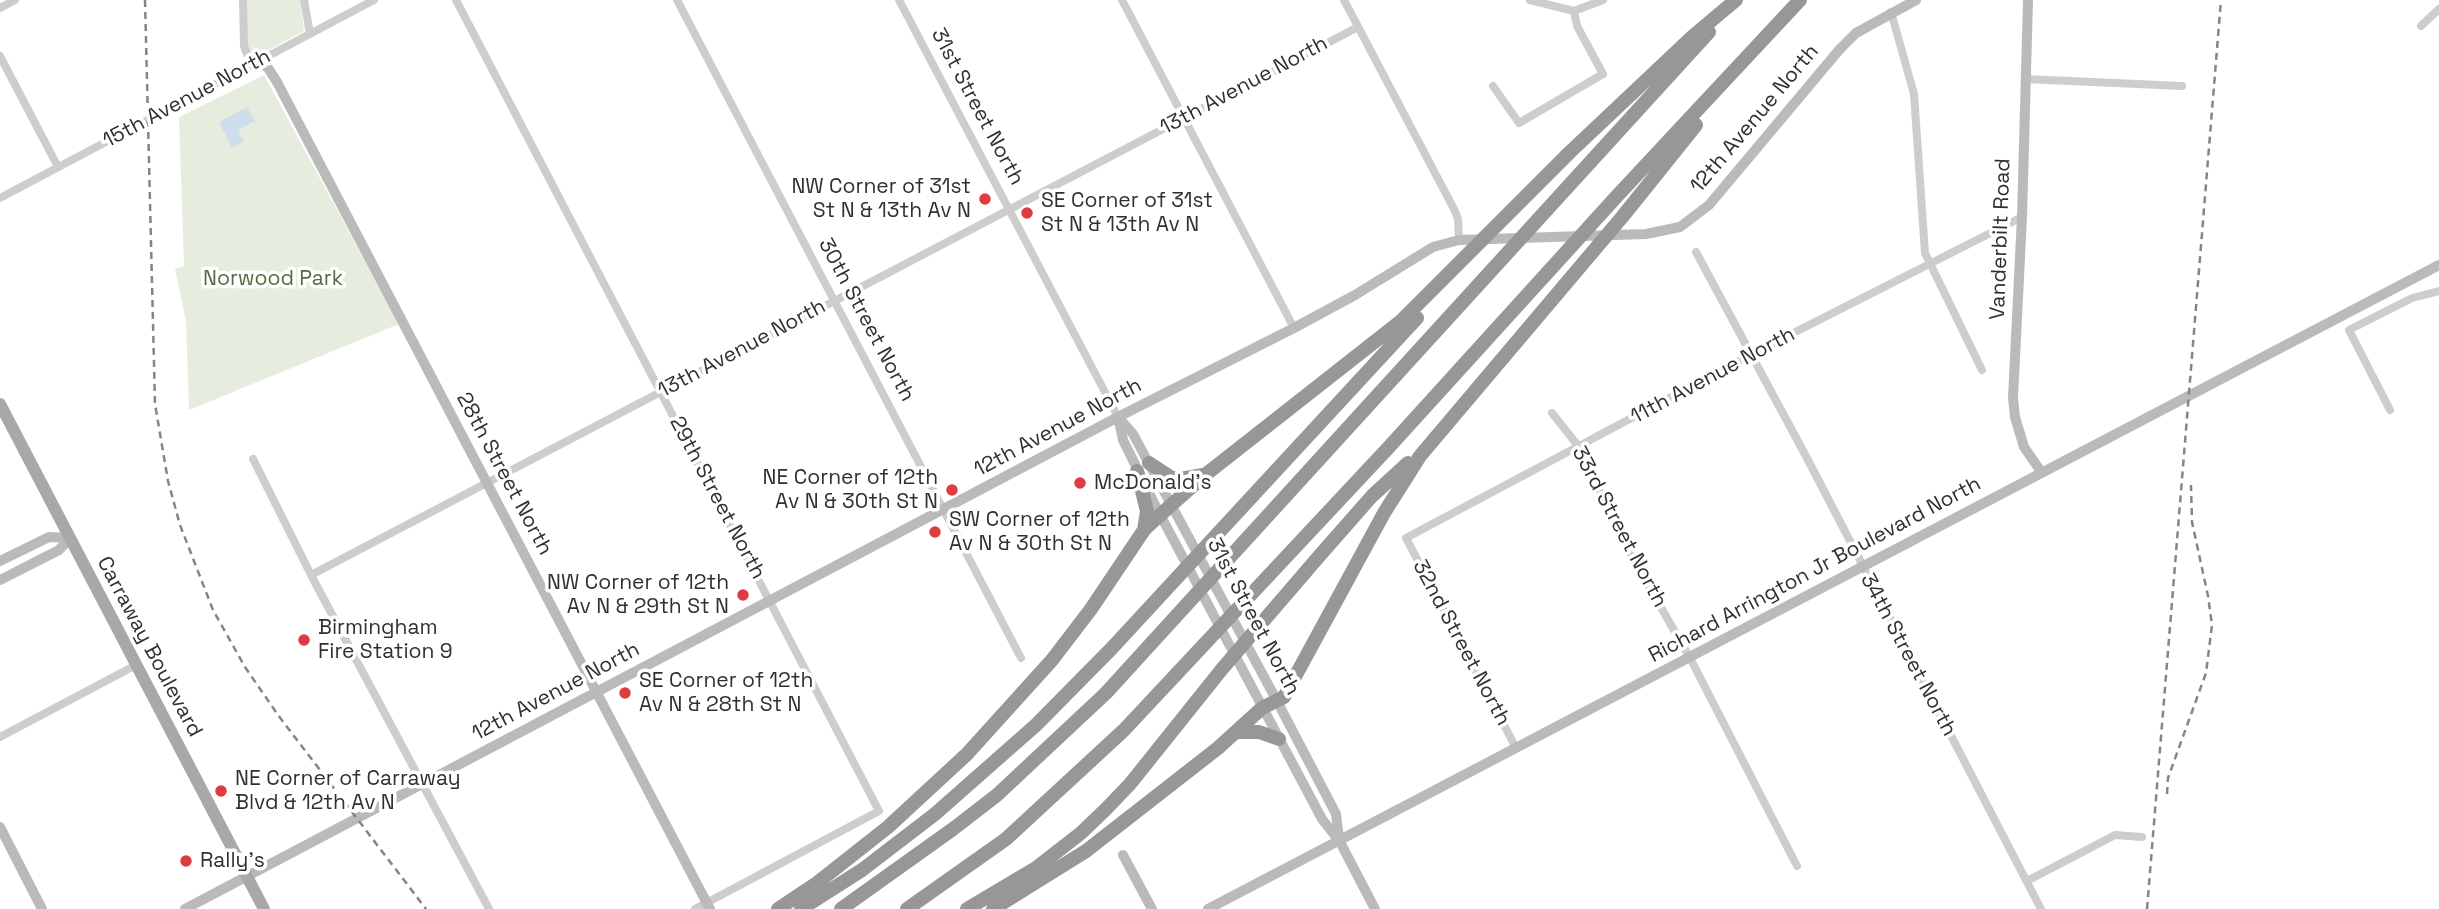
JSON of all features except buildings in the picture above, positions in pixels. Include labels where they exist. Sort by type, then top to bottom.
[{"type":"highway","points":[[778,909],[860,850],[923,797],[1004,714],[1052,660],[1091,609],[1144,530],[1205,475],[1401,321],[1558,164],[1693,36],[1737,0]]},
{"type":"highway","points":[[841,909],[997,794],[1106,693],[1737,0]]},
{"type":"highway","points":[[907,909],[1006,839],[1125,730],[1800,0]]},
{"type":"highway","points":[[992,909],[1044,878],[1116,829],[1238,732],[1262,708],[1284,696],[1404,480],[1437,435],[1623,216],[1771,32]]},
{"type":"highway","points":[[801,909],[862,870],[935,814],[1069,694],[1558,164]]},
{"type":"highway","points":[[967,909],[1018,880],[1081,833],[1130,784],[1254,631],[1372,496],[1437,435]]},
{"type":"highway","points":[[1144,530],[1147,511],[1143,467],[1172,478],[1205,475]]},
{"type":"highway","points":[[1238,732],[1259,732],[1279,739]]},
{"type":"main road","name":"Carraway Boulevard","points":[[0,404],[264,909]]},
{"type":"street","points":[[0,8],[15,0]]},
{"type":"street","points":[[243,0],[244,46],[247,54],[258,61]]},
{"type":"street","points":[[304,0],[310,34]]},
{"type":"street","name":"15th Avenue North","points":[[0,198],[374,0]]},
{"type":"street","name":"29th Street North","points":[[456,0],[879,811],[708,906]]},
{"type":"street","name":"30th Street North","points":[[677,0],[1021,658]]},
{"type":"street","name":"31st Street North","points":[[900,0],[1118,417],[1123,440],[1143,467],[1166,510],[1192,545],[1277,701],[1336,814],[1340,842]]},
{"type":"street","points":[[1122,0],[1294,328]]},
{"type":"street","points":[[1344,0],[1455,211],[1464,240]]},
{"type":"street","points":[[1530,0],[1574,11],[1603,0]]},
{"type":"street","name":"12th Avenue North","points":[[185,909],[1118,417],[1294,328],[1355,295],[1424,251],[1442,243],[1464,240],[1620,236],[1665,232],[1680,227],[1709,205],[1856,33],[1916,0]]},
{"type":"street","name":"Vanderbilt Road","points":[[2028,0],[2022,217],[2013,398],[2015,417],[2024,447],[2042,473]]},
{"type":"street","points":[[2421,26],[2439,9]]},
{"type":"street","points":[[1493,86],[1519,123],[1603,74],[1577,26],[1574,11]]},
{"type":"street","points":[[1891,12],[1914,93],[1925,253],[1982,370]]},
{"type":"street","name":"13th Avenue North","points":[[312,575],[1358,27]]},
{"type":"street","points":[[0,56],[58,167]]},
{"type":"street","name":"28th Street North","points":[[258,61],[268,68],[277,82],[708,906]]},
{"type":"street","points":[[2025,79],[2182,86]]},
{"type":"street","name":"11th Avenue North","points":[[1406,538],[1750,355],[2022,217]]},
{"type":"street","name":"34th Street North","points":[[1696,252],[1808,460],[2041,909]]},
{"type":"street","name":"Richard Arrington Jr Boulevard North","points":[[1208,909],[2434,268]]},
{"type":"street","points":[[2390,410],[2349,330],[2412,298],[2439,292]]},
{"type":"street","name":"33rd Street North","points":[[1552,413],[1579,447],[1628,550],[1690,658],[1797,866]]},
{"type":"street","points":[[253,459],[489,909]]},
{"type":"street","name":"31st Street North","points":[[1166,510],[1182,555],[1262,708],[1322,819],[1340,842],[1375,909]]},
{"type":"street","points":[[0,561],[49,537],[70,538]]},
{"type":"street","points":[[0,580],[59,550],[70,538]]},
{"type":"street","name":"32nd Street North","points":[[1406,538],[1516,748]]},
{"type":"street","points":[[0,737],[136,665]]},
{"type":"street","points":[[0,827],[42,909]]},
{"type":"street","points":[[2027,881],[2115,835],[2142,837]]},
{"type":"street","points":[[1124,855],[1152,909]]},
{"type":"street","points":[[695,909],[708,906]]},
{"type":"green space","points":[[243,0],[300,0],[304,31],[259,55],[247,54]]},
{"type":"green space","name":"Norwood Park","points":[[264,75],[399,324],[189,410],[186,321],[175,269],[184,266],[179,117]]},
{"type":"water","points":[[247,107],[255,121],[238,130],[244,141],[232,148],[219,122]]},
{"type":"railway","points":[[145,0],[155,404],[168,481],[180,525],[213,610],[245,667],[278,715],[426,909]]},
{"type":"railway","points":[[2147,909],[2221,0]]},
{"type":"railway","points":[[2167,794],[2168,778],[2206,673],[2212,625],[2192,522],[2191,485]]},
{"type":"place","name":"NW Corner of 31st St N & 13th Av N","points":[[985,199]]},
{"type":"place","name":"SE Corner of 31st St N & 13th Av N","points":[[1027,213]]},
{"type":"place","name":"McDonald's","points":[[1080,483]]},
{"type":"place","name":"NE Corner of 12th Av N & 30th St N","points":[[952,490]]},
{"type":"place","name":"SW Corner of 12th Av N & 30th St N","points":[[935,532]]},
{"type":"place","name":"NW Corner of 12th Av N & 29th St N","points":[[743,595]]},
{"type":"place","name":"Birmingham Fire Station 9","points":[[304,640]]},
{"type":"place","name":"SE Corner of 12th Av N & 28th St N","points":[[625,693]]},
{"type":"place","name":"NE Corner of Carraway Blvd & 12th Av N","points":[[221,791]]},
{"type":"place","name":"Rally's","points":[[186,861]]}]
